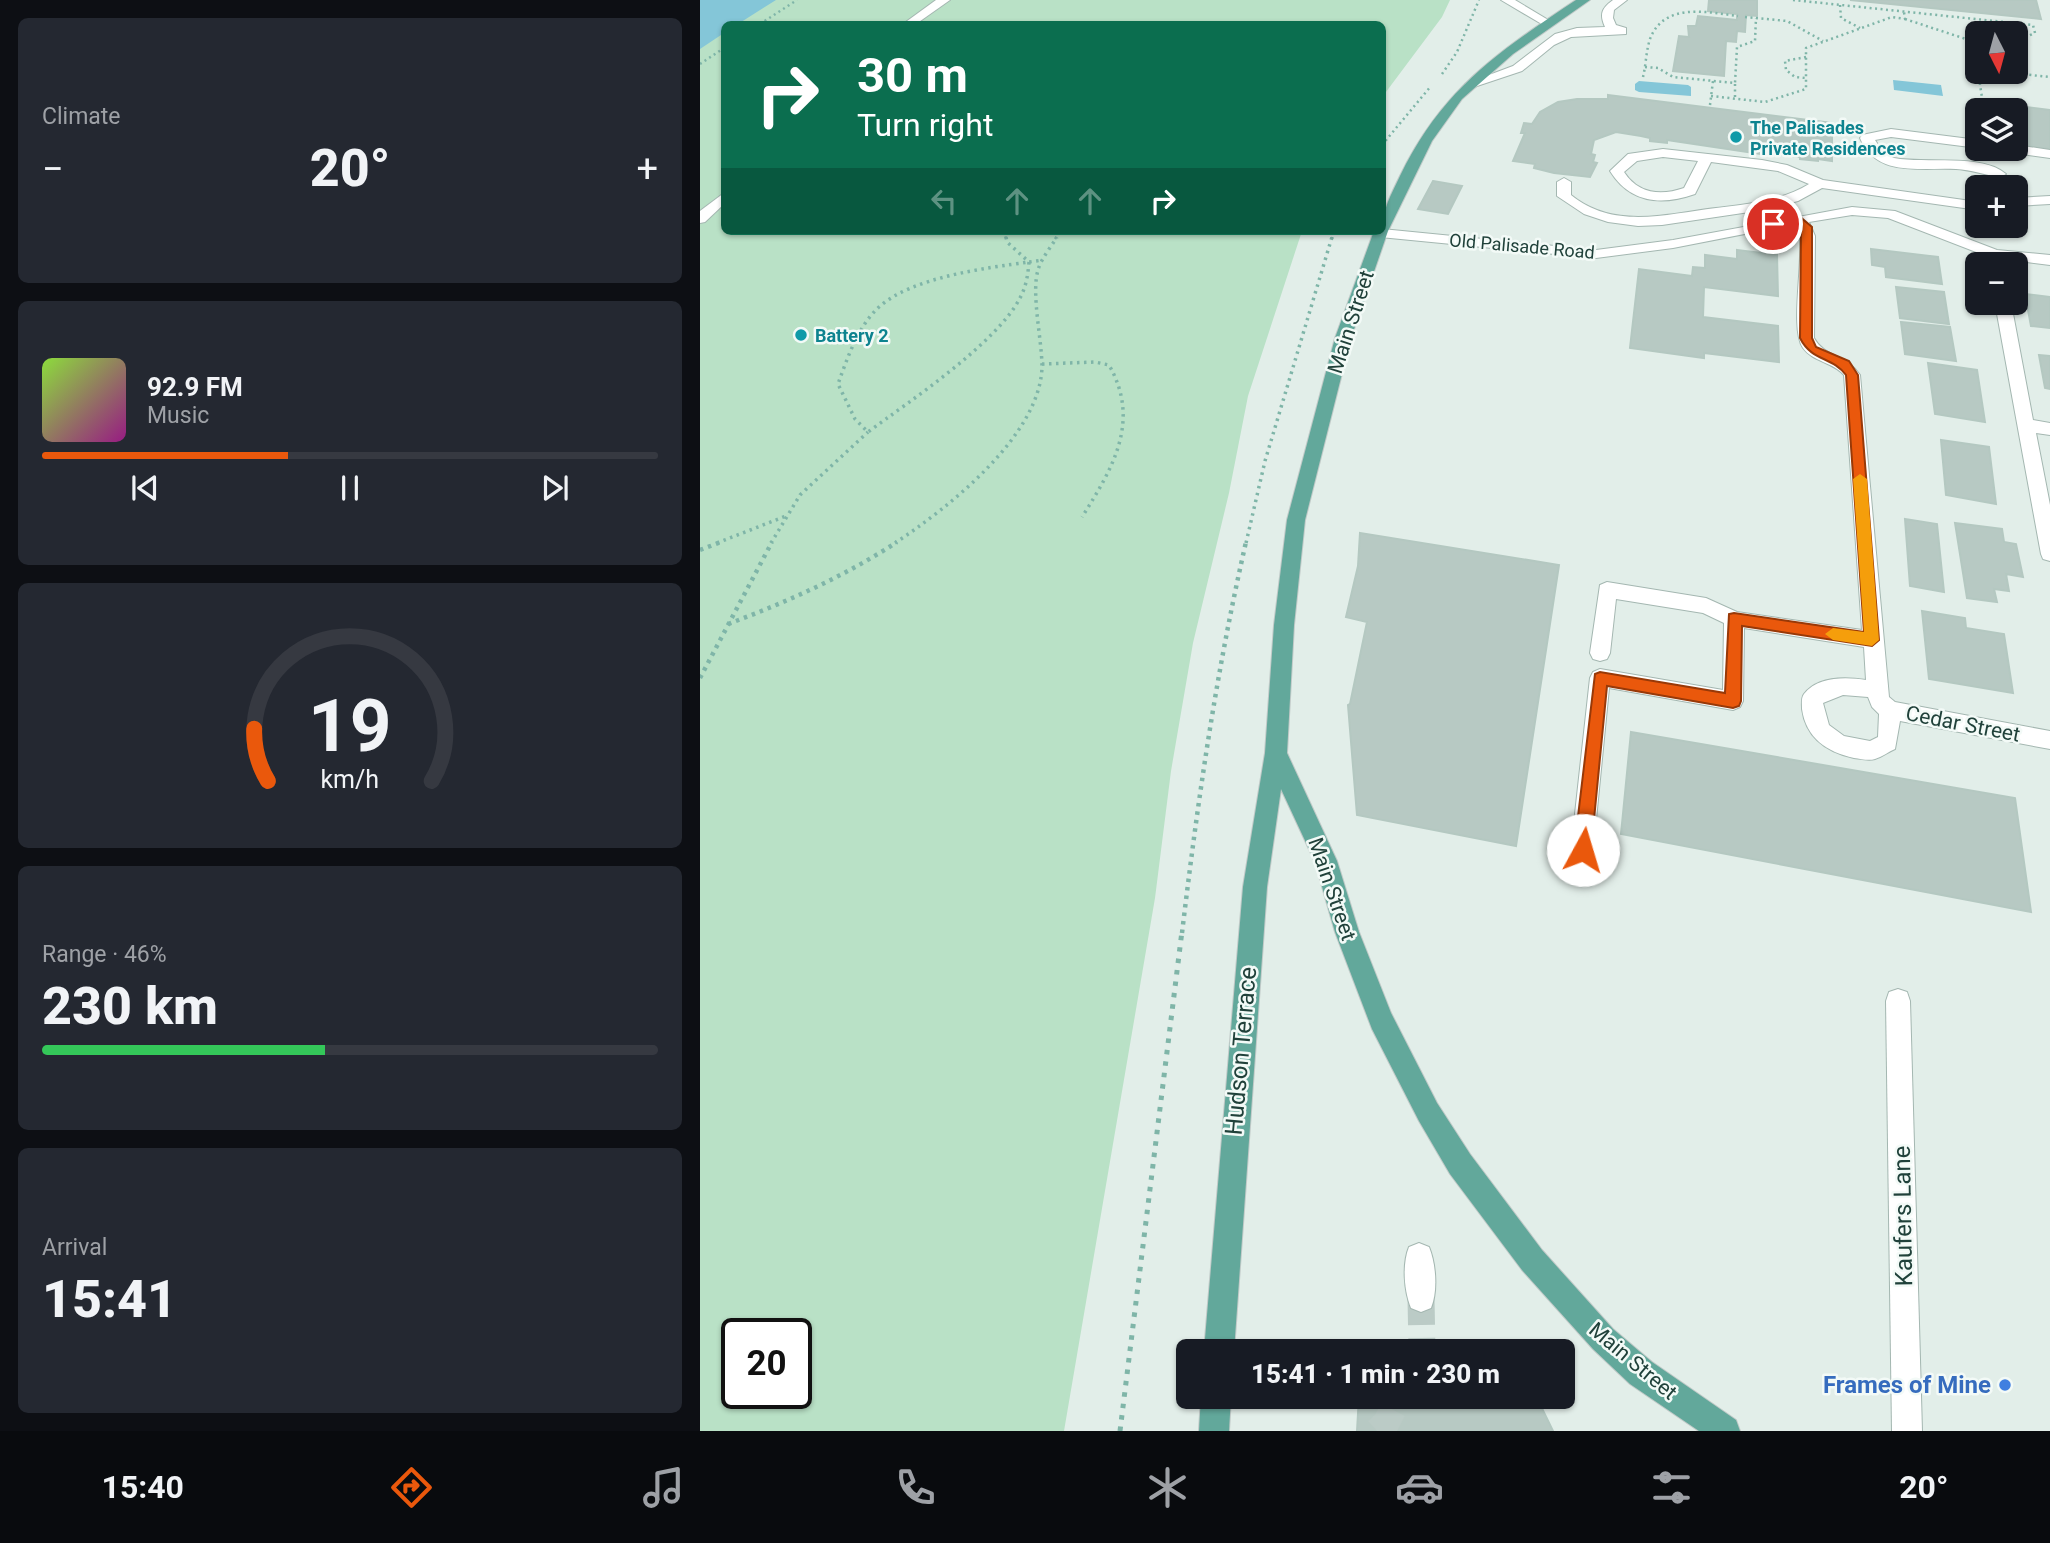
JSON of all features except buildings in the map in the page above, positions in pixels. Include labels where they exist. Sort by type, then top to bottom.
[{"type":"main road","name":"Main Street","points":[[1386,221],[1444,113],[1488,67],[1584,0]]},
{"type":"main road","name":"Main Street","points":[[1380,235],[1343,338],[1296,520],[1284,625],[1276,753],[1326,861],[1343,921],[1381,1020],[1428,1112],[1460,1164],[1532,1260],[1603,1339],[1642,1373],[1725,1431]]},
{"type":"main road","name":"Hudson Terrace","points":[[1220,1339],[1255,887],[1276,753]]},
{"type":"main road","points":[[1214,1431],[1215,1409]]},
{"type":"street","points":[[913,21],[944,0]]},
{"type":"street","points":[[1507,0],[1549,24]]},
{"type":"street","points":[[1471,84],[1516,70],[1551,41],[1564,36],[1595,30],[1622,31],[1611,27],[1607,18],[1609,8],[1621,0]]},
{"type":"street","points":[[1965,142],[1891,133],[1867,138],[1869,148],[1873,152],[1895,163],[1979,167],[2000,175]]},
{"type":"street","points":[[2028,151],[2050,154]]},
{"type":"street","points":[[1707,157],[1690,191],[1675,197],[1661,198],[1642,194],[1624,185],[1617,171],[1633,157],[1663,153],[1707,157],[1782,168],[1820,184],[1965,204]]},
{"type":"street","points":[[1564,182],[1564,196],[1573,204],[1613,219],[1640,222],[1780,202],[1806,194],[1820,184]]},
{"type":"street","points":[[1890,214],[1892,195]]},
{"type":"street","points":[[700,219],[721,200]]},
{"type":"street","points":[[2028,201],[2050,200]]},
{"type":"street","name":"Old Palisade Road","points":[[1386,232],[1596,254],[1673,244],[1852,211],[1890,214],[1932,228],[1981,252]]},
{"type":"street","points":[[1601,653],[1606,590],[1706,606],[1734,619],[1872,640],[1852,375],[1844,364],[1812,349],[1806,338],[1808,236],[1806,227],[1798,219]]},
{"type":"street","name":"Old Palisade Road","points":[[2028,260],[2050,260]]},
{"type":"street","points":[[2005,315],[2050,555]]},
{"type":"street","points":[[2025,425],[2050,429]]},
{"type":"street","points":[[1583,850],[1600,678],[1733,701],[1734,619]]},
{"type":"street","name":"Cedar Street","points":[[1872,640],[1882,700],[2050,740]]},
{"type":"street","name":"Kaufers Lane","points":[[1898,1001],[1907,1431]]},
{"type":"street","points":[[1419,1257],[1421,1298]]},
{"type":"path","points":[[765,21],[797,0]]},
{"type":"path","points":[[1386,140],[1445,71],[1479,0]]},
{"type":"path","points":[[1793,0],[1993,21]]},
{"type":"path","points":[[1840,5],[1841,18],[1861,28]]},
{"type":"path","points":[[1643,77],[1650,36],[1671,14],[1685,10],[1738,16]]},
{"type":"path","points":[[1904,12],[1905,19]]},
{"type":"path","points":[[1745,17],[1787,21],[1823,42]]},
{"type":"path","points":[[1735,99],[1737,47],[1755,41],[1756,18]]},
{"type":"path","points":[[1711,96],[1765,102],[1806,89],[1806,48],[1892,18],[1919,20],[1958,41],[1965,42]]},
{"type":"path","points":[[2028,24],[2033,25],[2035,33],[2028,36]]},
{"type":"path","points":[[700,64],[721,50]]},
{"type":"path","points":[[1806,57],[1785,61],[1786,70],[1795,77],[1806,78]]},
{"type":"path","points":[[1645,67],[1658,68],[1673,77],[1735,83]]},
{"type":"path","points":[[2028,75],[2050,77]]},
{"type":"path","points":[[1710,105],[1713,81]]},
{"type":"path","points":[[700,678],[755,569],[800,495],[868,432],[905,406],[1001,326],[1024,291],[1029,278],[1029,262],[1007,242],[1005,235]]},
{"type":"path","points":[[727,624],[828,583],[921,526],[987,468],[1019,433],[1037,398],[1042,364],[1037,278],[1043,260],[1058,235]]},
{"type":"path","points":[[1120,1431],[1203,759],[1224,638],[1265,461],[1333,235]]},
{"type":"path","points":[[868,432],[855,419],[838,384],[876,309],[887,301],[938,280],[1043,260]]},
{"type":"path","points":[[1029,278],[1037,278]]},
{"type":"path","points":[[1042,364],[1095,362],[1110,365],[1120,379],[1123,429],[1116,457],[1082,517]]},
{"type":"path","points":[[700,550],[786,515]]},
{"type":"green space","points":[[752,0],[1450,0],[1442,17],[1386,92],[1386,21],[721,21],[721,235],[1301,235],[1248,396],[1229,493],[1193,643],[1171,771],[1155,898],[1064,1431],[700,1431],[700,33]]},
{"type":"water","points":[[700,0],[776,0],[743,21],[721,21],[721,35],[700,49]]},
{"type":"water","points":[[1893,80],[1941,85],[1943,96],[1894,90]]},
{"type":"water","points":[[1639,81],[1688,85],[1691,87],[1691,96],[1639,92],[1635,90],[1635,84]]},
{"type":"tunnel","points":[[1421,1298],[1422,1339]]},
{"type":"tunnel","points":[[1377,1431],[1386,1423],[1393,1409]]},
{"type":"slow traffic","points":[[1833,634],[1872,640],[1860,479]]},
{"type":"place","name":"The Palisades Private Residences","points":[[1736,137]]},
{"type":"place","name":"Battery 2","points":[[801,335]]},
{"type":"place","name":"Frames of Mine","points":[[2005,1385]]},
{"type":"route","points":[[1583,850],[1600,678],[1733,701],[1734,619],[1872,640],[1852,375],[1844,364],[1818,354],[1808,345],[1806,227],[1798,219],[1773,224]]}]
